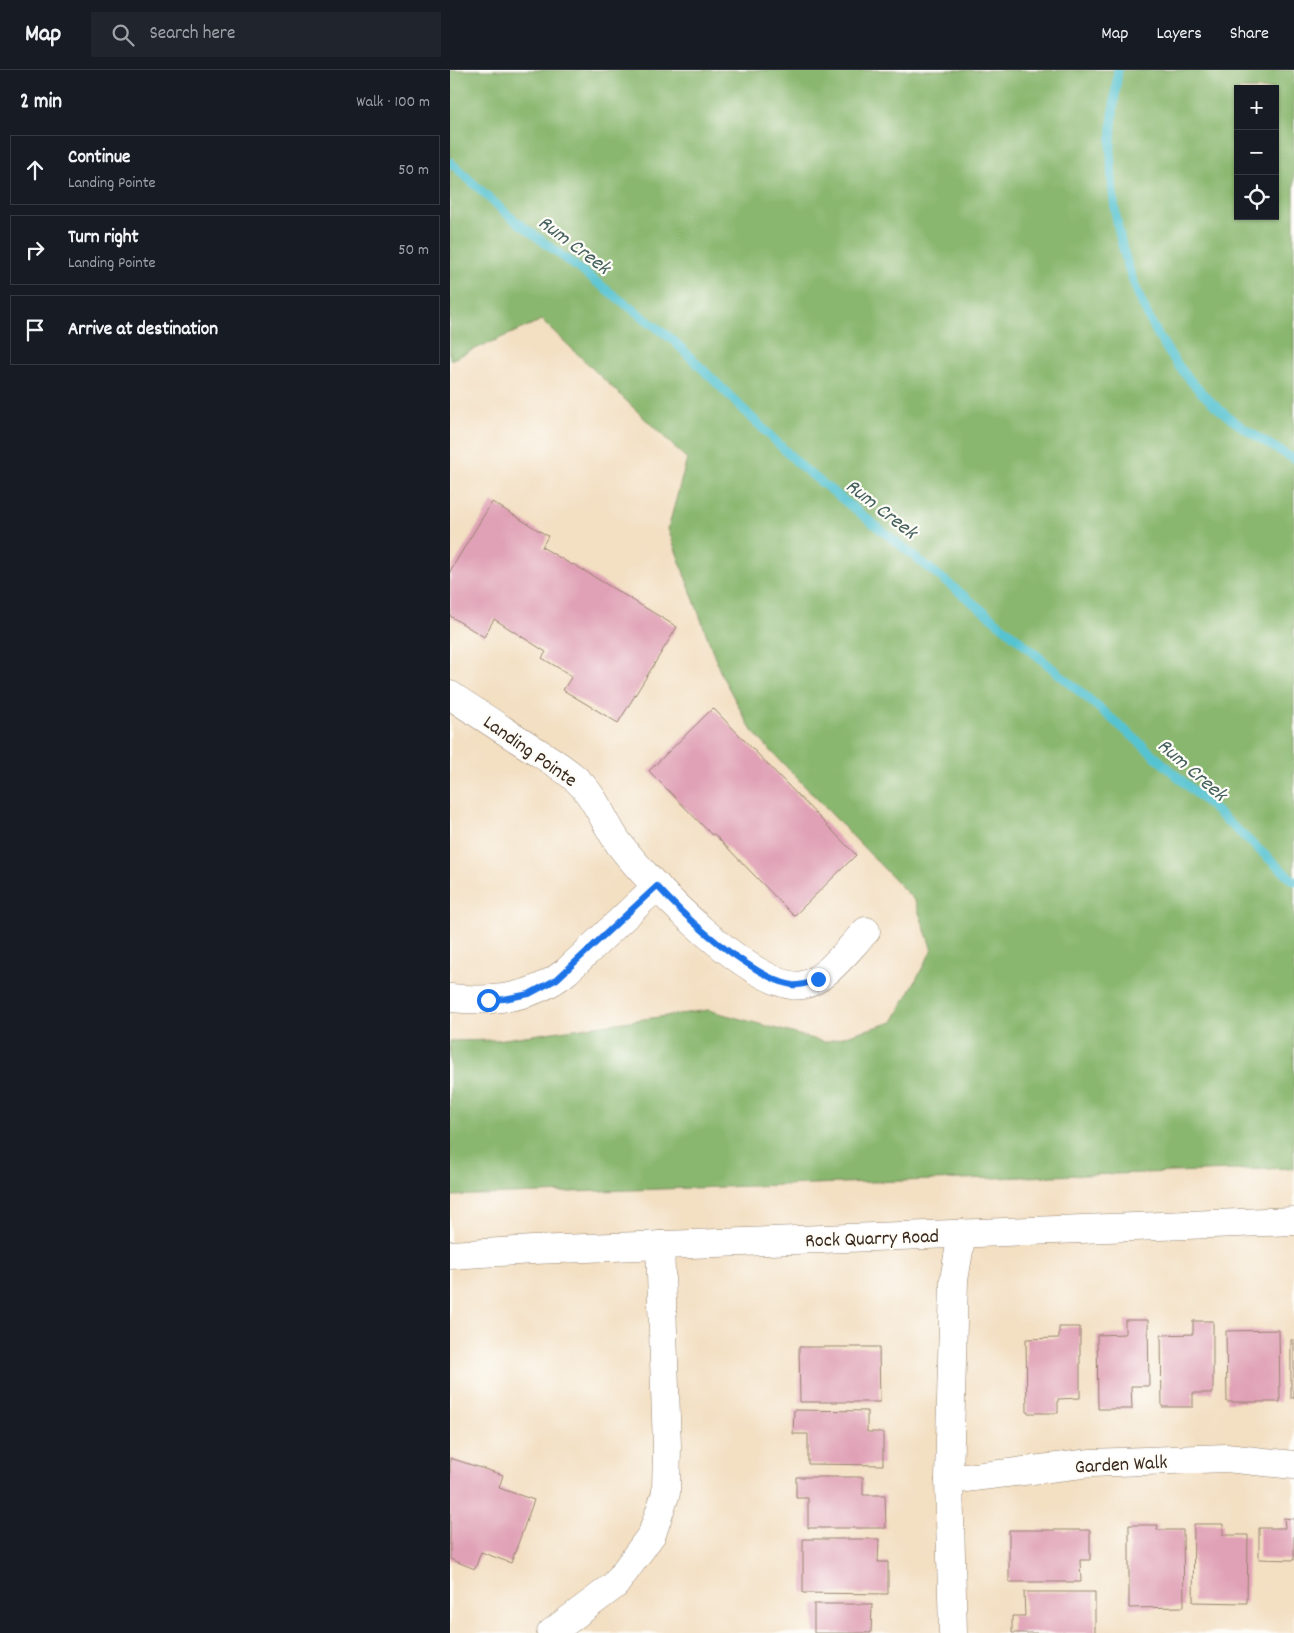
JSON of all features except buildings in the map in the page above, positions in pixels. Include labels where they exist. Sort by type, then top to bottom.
[{"type":"street","name":"Landing Pointe","points":[[450,695],[556,764],[581,783],[620,845],[657,886],[695,924],[734,955],[764,974],[791,985],[801,985],[818,979],[866,931]]},
{"type":"street","points":[[450,998],[472,1000],[504,999],[529,994],[539,989],[567,971],[657,886]]},
{"type":"street","name":"Rock Quarry Road","points":[[450,1255],[660,1245],[1294,1221]]},
{"type":"street","points":[[953,1633],[949,1480],[954,1280],[962,1233]]},
{"type":"street","points":[[551,1633],[616,1585],[652,1534],[666,1493],[667,1446],[660,1245]]},
{"type":"street","name":"Garden Walk","points":[[949,1480],[1091,1463],[1226,1458],[1294,1465]]},
{"type":"green space","points":[[450,70],[1294,70],[1294,1168],[450,1196],[450,1041],[497,1040],[708,1010],[825,1042],[893,1022],[932,950],[915,901],[752,731],[721,674],[668,529],[687,459],[542,320],[450,360]]},
{"type":"waterway","points":[[1118,70],[1111,135],[1113,194],[1119,231],[1128,267],[1141,301],[1158,334],[1178,365],[1202,393],[1238,424],[1294,459]]},
{"type":"waterway","name":"Rum Creek","points":[[450,162],[508,215],[673,340],[802,467],[1007,630],[1131,735],[1294,881]]},
{"type":"route","points":[[488,1000],[529,994],[557,979],[657,886],[669,900],[715,941],[764,974],[791,985],[801,985],[818,979]]}]
